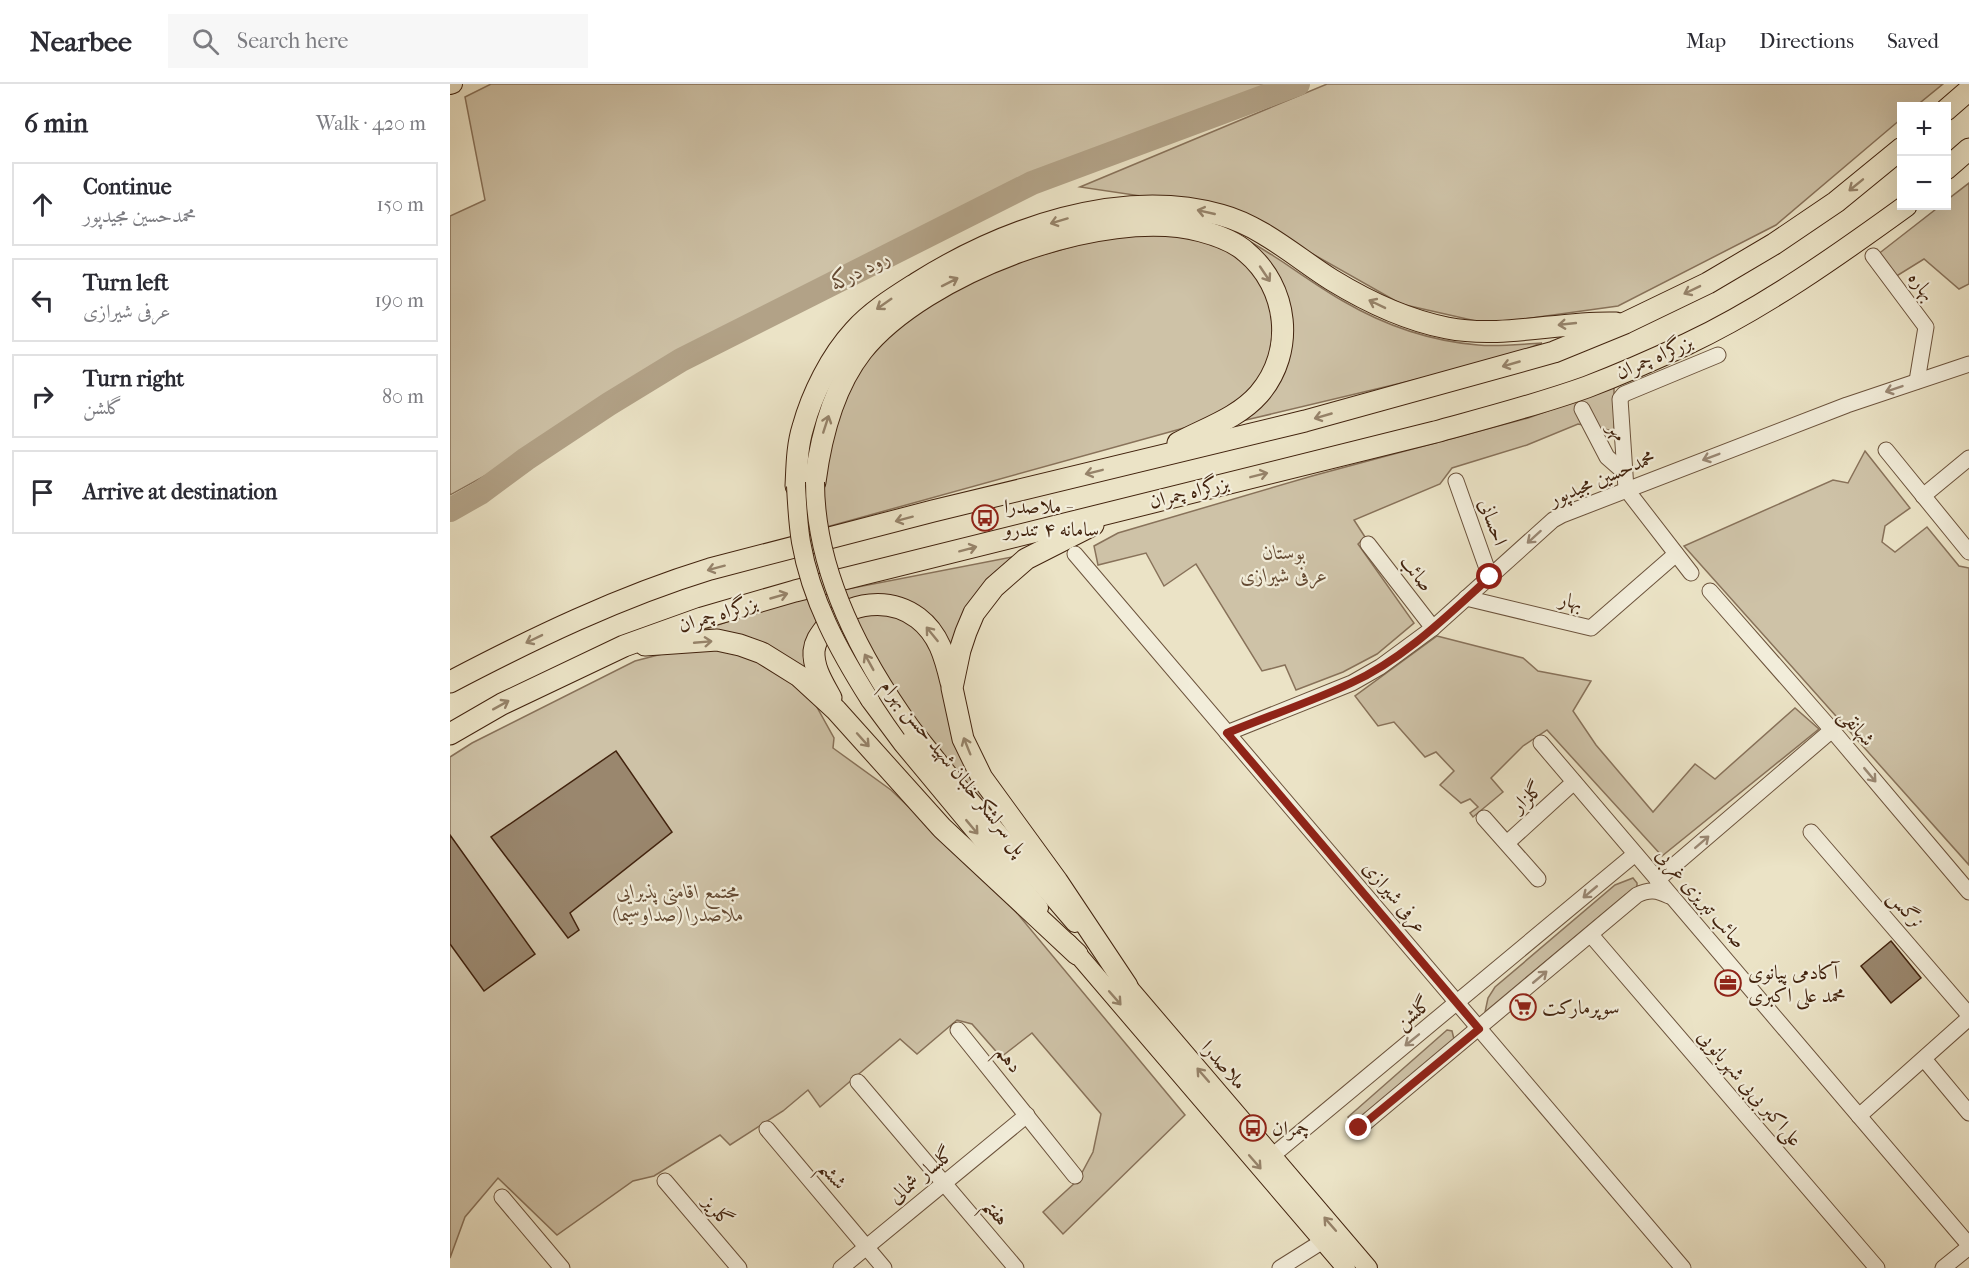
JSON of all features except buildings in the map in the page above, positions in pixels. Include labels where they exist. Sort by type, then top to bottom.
[{"type":"highway","points":[[1951,106],[1969,90]]},
{"type":"highway","points":[[1951,165],[1969,149]]},
{"type":"highway","points":[[450,682],[567,623],[677,579],[933,511],[1305,421],[1554,352],[1625,323],[1708,283],[1774,244],[1836,202],[1897,152]]},
{"type":"highway","points":[[805,484],[798,454],[802,427],[836,355],[854,331],[877,309],[936,271],[1014,235],[1074,216],[1136,206],[1184,208],[1223,216],[1254,230],[1364,298],[1414,320],[1448,329],[1487,333],[1588,322],[1625,323]]},
{"type":"highway","name":"بزرگراه چمران","points":[[450,734],[502,704],[624,646],[702,618],[795,591],[1435,432],[1516,410],[1587,386],[1689,343],[1749,311],[1826,262],[1900,210]]},
{"type":"highway","points":[[805,484],[830,412],[846,375],[876,334],[916,302],[964,275],[1015,254],[1063,238],[1117,228],[1146,226],[1199,231],[1225,239],[1244,250],[1261,266],[1278,300],[1282,318],[1283,344],[1278,363],[1271,376],[1260,393],[1248,405],[1236,414],[1150,458]]},
{"type":"highway","points":[[952,688],[966,632],[974,614],[994,587],[1026,559],[1132,506]]},
{"type":"highway","points":[[836,710],[814,664],[814,649],[818,637],[833,619],[852,609],[871,604],[902,609],[918,618],[939,643],[946,658],[963,739],[982,778],[1057,880],[1127,987]]},
{"type":"highway","points":[[624,646],[717,640],[762,653],[780,663],[799,676],[836,710],[942,828],[1077,954]]},
{"type":"main road","name":"پل سرلشکر خلبان شهید حسن بهرام","points":[[805,484],[801,543],[813,588],[834,639],[870,700],[902,743],[1032,900]]},
{"type":"main road","name":"پل سرلشکر خلبان شهید حسن بهرام","points":[[805,484],[815,508],[819,537],[832,582],[880,682],[912,729],[956,784],[1048,890]]},
{"type":"main road","name":"ملاصدرا","points":[[1048,890],[1127,987],[1368,1268]]},
{"type":"main road","name":"ملاصدرا","points":[[1032,900],[1346,1268]]},
{"type":"street","name":"بهاره","points":[[1873,256],[1926,327],[1917,381]]},
{"type":"street","points":[[1691,573],[1626,489],[1620,399],[1624,394],[1718,355]]},
{"type":"street","name":"محمدحسین مجیدپور","points":[[1227,733],[1352,683],[1380,667],[1433,628],[1553,520],[1626,489],[1917,381],[1969,364]]},
{"type":"street","name":"مهر","points":[[1582,409],[1607,457],[1623,471]]},
{"type":"street","points":[[1886,450],[1969,552]]},
{"type":"street","points":[[1923,496],[1969,458]]},
{"type":"street","name":"احسانی","points":[[1456,481],[1490,577]]},
{"type":"street","name":"صائب","points":[[1368,544],[1433,628]]},
{"type":"street","name":"عرفی شیرازی","points":[[1075,554],[1683,1268]]},
{"type":"street","name":"بهار","points":[[1466,598],[1591,628],[1676,554]]},
{"type":"street","name":"شهانقی","points":[[1710,591],[1832,730],[1969,892]]},
{"type":"street","points":[[1657,880],[1832,730]]},
{"type":"street","name":"صائب تبریزی غربی","points":[[1541,743],[1969,1246]]},
{"type":"street","name":"گلزار","points":[[1507,843],[1574,783]]},
{"type":"street","name":"گلزار","points":[[1484,818],[1538,879]]},
{"type":"street","name":"نرگس","points":[[1811,832],[1969,1016]]},
{"type":"street","name":"گلشن","points":[[1272,1156],[1635,854]]},
{"type":"street","points":[[1359,1128],[1637,895],[1654,890],[1672,897]]},
{"type":"street","name":"علی‌اکبر بی‌بی شهربانویی","points":[[1591,935],[1877,1268]]},
{"type":"street","points":[[1859,1116],[1969,1016]]},
{"type":"street","name":"دهم","points":[[958,1030],[1076,1176]]},
{"type":"street","points":[[1924,1059],[1967,1106]]},
{"type":"street","name":"هفتم","points":[[858,1082],[1016,1268]]},
{"type":"street","name":"گلسار شمالی","points":[[841,1268],[1027,1115]]},
{"type":"street","name":"ششم","points":[[767,1129],[884,1268]]},
{"type":"street","name":"گلریز","points":[[665,1181],[740,1268]]},
{"type":"street","points":[[502,1197],[562,1268]]},
{"type":"street","points":[[1280,1268],[1323,1241]]},
{"type":"street","points":[[1944,1268],[1969,1246]]},
{"type":"green space","points":[[491,84],[1273,84],[896,256],[657,381],[450,495],[450,216],[485,200],[465,97]]},
{"type":"green space","points":[[1327,84],[1943,84],[1921,102],[1897,102],[1897,122],[1776,225],[1618,306],[1489,324],[1401,304],[1235,210],[1080,187]]},
{"type":"green space","points":[[1969,183],[1969,284],[1959,289],[1924,259],[1895,277],[1877,255],[1935,210],[1951,210],[1951,197]]},
{"type":"green space","points":[[1234,233],[1343,301],[1391,324],[1425,336],[1460,343],[1502,346],[1542,343],[1494,361],[1242,421],[1290,333]]},
{"type":"green space","points":[[1165,234],[1225,246],[1254,270],[1273,307],[1275,345],[1256,388],[1202,423],[823,528],[821,510],[828,438],[866,356],[927,302],[1009,264],[1107,237]]},
{"type":"green space","name":"بوستان عرفی شیرازی","points":[[1614,387],[1614,431],[1578,424],[1527,445],[1452,468],[1440,484],[1354,520],[1365,537],[1358,544],[1414,623],[1377,654],[1343,672],[1296,690],[1285,665],[1262,671],[1196,564],[1164,586],[1146,553],[1098,565],[1094,546],[1118,533],[1312,476],[1528,418]]},
{"type":"green space","points":[[1865,451],[1910,508],[1885,526],[1882,542],[1895,552],[1927,527],[1959,566],[1969,568],[1969,865],[1684,546],[1833,480],[1848,483]]},
{"type":"green space","points":[[1012,557],[953,663],[928,617],[847,604],[842,590]]},
{"type":"green space","points":[[807,595],[818,626],[816,683],[794,664],[679,638]]},
{"type":"green space","points":[[878,612],[896,614],[931,639],[952,722],[1050,878],[952,770],[892,686],[854,618]]},
{"type":"green space","points":[[1437,636],[1523,658],[1538,671],[1591,681],[1573,711],[1596,745],[1653,812],[1695,764],[1715,779],[1795,708],[1819,729],[1662,856],[1547,730],[1523,746],[1491,778],[1503,792],[1473,817],[1470,813],[1478,807],[1470,799],[1461,803],[1440,785],[1454,771],[1436,752],[1425,757],[1394,722],[1378,726],[1355,696]]},
{"type":"green space","name":"مجتمع اقامتی پذیرایی ملاصدرا (صداوسیما)","points":[[685,648],[723,649],[768,664],[814,702],[834,738],[833,748],[891,790],[1007,901],[1185,1115],[1063,1234],[1043,1212],[1078,1180],[1093,1152],[1101,1114],[1032,1033],[1001,1057],[972,1024],[957,1020],[917,1054],[900,1039],[820,1107],[808,1090],[783,1111],[730,1145],[720,1135],[654,1176],[633,1181],[557,1235],[498,1178],[465,1217],[450,1258],[450,757],[472,743],[635,661]]},
{"type":"green space","points":[[1633,878],[1637,887],[1485,1012],[1488,998],[1495,987],[1615,885]]},
{"type":"green space","points":[[1447,1030],[1452,1031],[1454,1039],[1358,1123],[1353,1123],[1348,1117]]},
{"type":"waterway","name":"رود درکه","points":[[450,510],[480,493],[526,459],[609,404],[681,360],[1032,183],[1298,84]]},
{"type":"place","name":"ملاصدرا - سامانه ۴ تندرو","points":[[985,518]]},
{"type":"place","name":"آکادمی پیانوی محمد علی‌ اکبری","points":[[1728,983]]},
{"type":"place","name":"سوپرمارکت","points":[[1523,1007]]},
{"type":"place","name":"چمران","points":[[1253,1128]]},
{"type":"route","points":[[1359,1128],[1479,1029],[1227,733],[1352,683],[1380,667],[1433,628],[1490,577]]}]
